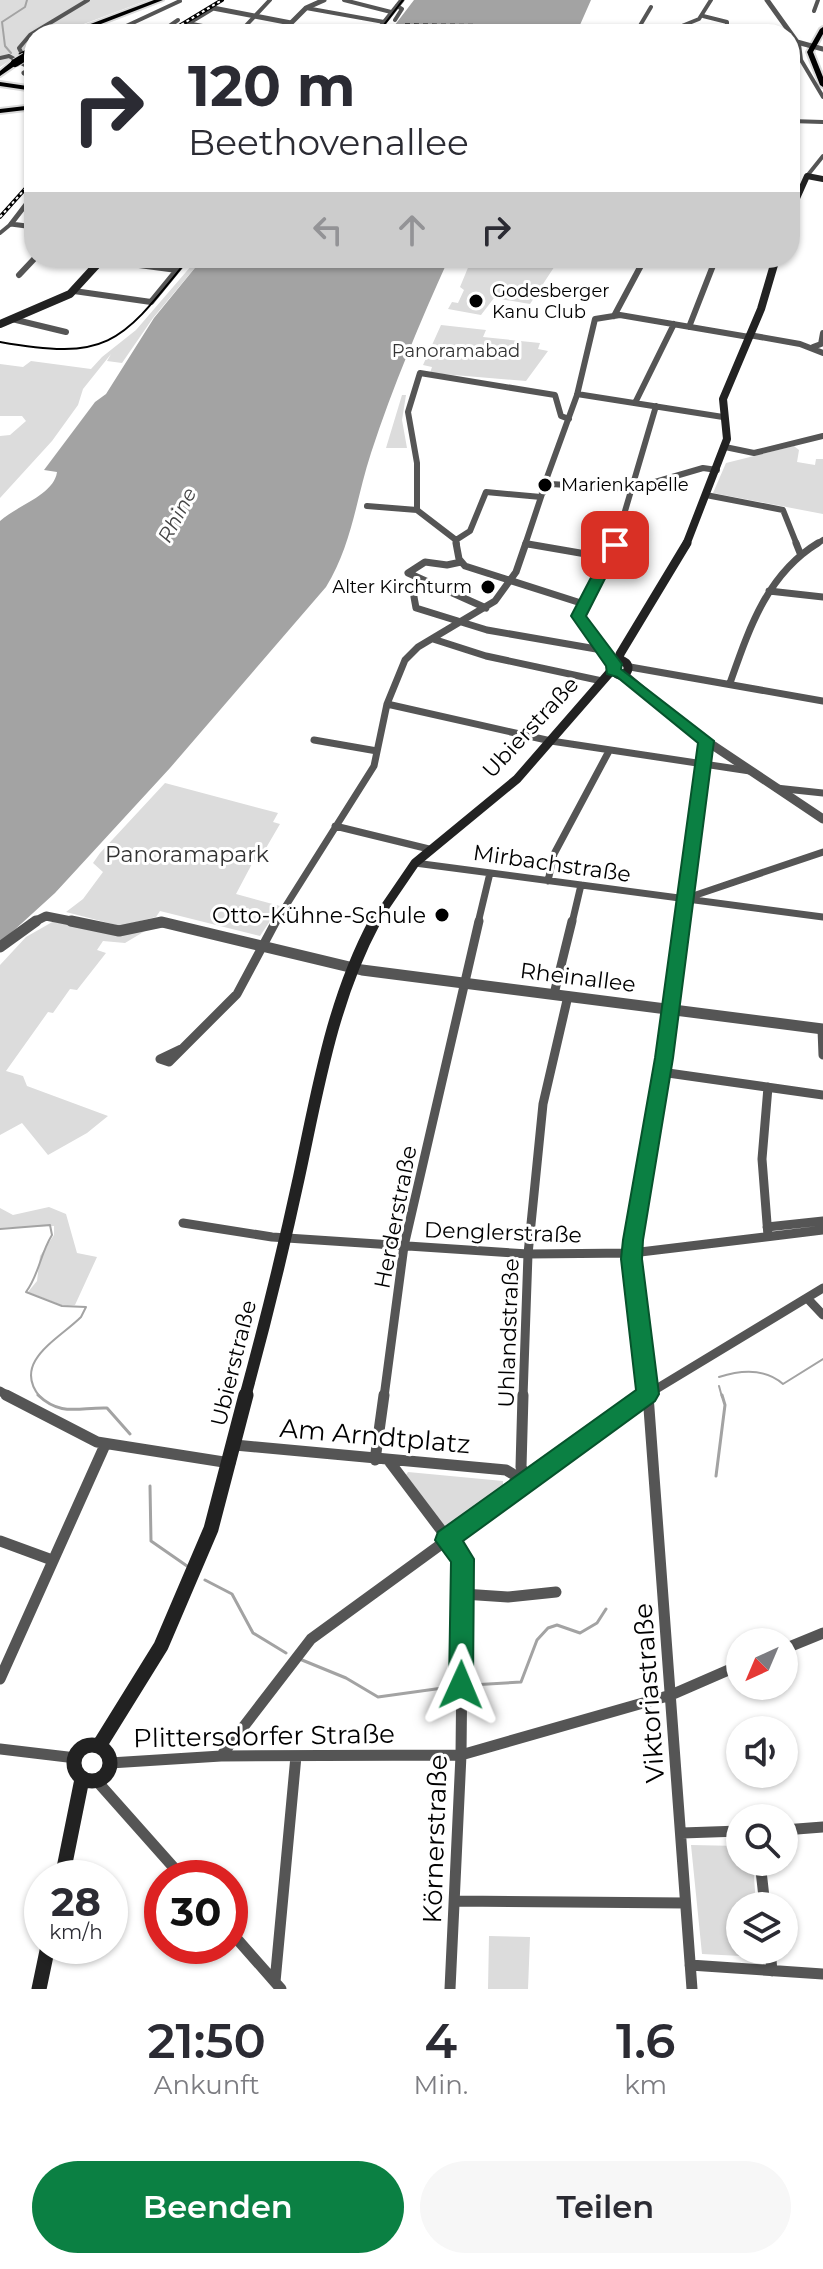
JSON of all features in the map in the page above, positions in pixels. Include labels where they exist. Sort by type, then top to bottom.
[{"type":"highway","points":[[92,24],[150,0]]},
{"type":"highway","points":[[86,24],[160,0]]},
{"type":"highway","points":[[0,71],[24,55]]},
{"type":"highway","points":[[0,111],[24,109]]},
{"type":"main road","points":[[823,29],[818,48],[823,85]]},
{"type":"main road","points":[[818,48],[823,70]]},
{"type":"main road","points":[[0,84],[24,88]]},
{"type":"main road","points":[[800,193],[806,180],[823,178]]},
{"type":"main road","points":[[0,324],[74,291],[94,268]]},
{"type":"main road","points":[[620,668],[625,648],[686,545],[717,470],[725,447],[723,399],[773,268]]},
{"type":"main road","name":"Ubierstraße","points":[[99,1746],[147,1672],[178,1613],[206,1545],[235,1445],[286,1238],[333,1022],[351,967],[385,903],[415,863],[517,779],[602,681],[620,668]]},
{"type":"main road","points":[[99,1746],[108,1752],[110,1763],[106,1774],[89,1780],[75,1770],[76,1758],[83,1749],[99,1746]]},
{"type":"main road","points":[[67,1860],[89,1780]]},
{"type":"main road","points":[[39,1989],[44,1964]]},
{"type":"street","points":[[48,24],[88,0]]},
{"type":"street","points":[[247,24],[267,0]]},
{"type":"street","points":[[186,24],[213,8],[291,23],[306,8],[324,0]]},
{"type":"street","points":[[344,0],[396,10]]},
{"type":"street","points":[[306,8],[384,22],[402,0]]},
{"type":"street","points":[[703,16],[711,0]]},
{"type":"street","points":[[767,0],[783,24]]},
{"type":"street","points":[[814,11],[818,0]]},
{"type":"street","points":[[135,24],[180,1]]},
{"type":"street","points":[[642,24],[653,3]]},
{"type":"street","points":[[395,20],[396,10]]},
{"type":"street","points":[[684,24],[703,16],[727,24]]},
{"type":"street","points":[[172,24],[178,20]]},
{"type":"street","points":[[189,22],[196,24]]},
{"type":"street","points":[[800,51],[823,97]]},
{"type":"street","points":[[0,58],[9,56],[24,63]]},
{"type":"street","points":[[800,121],[823,122]]},
{"type":"street","points":[[806,180],[823,156]]},
{"type":"street","points":[[0,233],[24,207]]},
{"type":"street","points":[[11,224],[24,226]]},
{"type":"street","points":[[19,275],[26,268]]},
{"type":"street","points":[[163,268],[177,270]]},
{"type":"street","points":[[614,316],[640,268]]},
{"type":"street","points":[[689,327],[712,268]]},
{"type":"street","points":[[74,291],[151,302],[177,270]]},
{"type":"street","points":[[181,1049],[237,994],[261,945],[374,766],[387,704],[405,660],[433,639],[486,608],[516,572],[528,544],[542,495],[539,490],[548,482],[577,394],[595,319],[614,316],[749,336]]},
{"type":"street","points":[[11,318],[66,332]]},
{"type":"street","points":[[673,326],[813,347],[823,353]]},
{"type":"street","points":[[635,403],[673,326]]},
{"type":"street","points":[[813,347],[821,344],[823,333]]},
{"type":"street","points":[[417,510],[417,463],[407,426],[408,407],[420,373],[555,395],[559,399],[561,416],[569,419]]},
{"type":"street","points":[[577,394],[723,417]]},
{"type":"street","points":[[656,406],[609,558],[579,616],[602,650],[620,668],[706,741],[823,819]]},
{"type":"street","points":[[725,447],[754,453],[823,436]]},
{"type":"street","points":[[548,482],[631,489],[703,468],[717,470]]},
{"type":"street","points":[[456,540],[470,531],[486,492],[542,495]]},
{"type":"street","points":[[706,495],[783,510],[800,553]]},
{"type":"street","points":[[367,506],[417,510],[456,540],[461,562]]},
{"type":"street","points":[[730,683],[756,611],[769,591],[800,553],[823,540]]},
{"type":"street","points":[[528,544],[609,558]]},
{"type":"street","points":[[486,608],[408,573],[425,562],[447,565],[461,562],[507,582],[584,604]]},
{"type":"street","points":[[769,591],[823,597]]},
{"type":"street","points":[[414,597],[420,610],[463,623],[602,650]]},
{"type":"street","points":[[433,639],[486,656],[602,681]]},
{"type":"street","points":[[620,668],[730,683],[823,701]]},
{"type":"street","points":[[387,704],[551,741],[750,771]]},
{"type":"street","points":[[314,740],[377,751]]},
{"type":"street","name":"Viktoriastraße","points":[[692,1989],[648,1394],[632,1253],[661,1072],[706,741]]},
{"type":"street","points":[[548,881],[554,854],[609,751]]},
{"type":"street","points":[[776,788],[823,793]]},
{"type":"street","points":[[335,826],[416,843],[429,849]]},
{"type":"street","points":[[685,899],[823,852]]},
{"type":"street","name":"Mirbachstraße","points":[[415,863],[823,917]]},
{"type":"street","name":"Herderstraße","points":[[375,1460],[404,1246],[490,873]]},
{"type":"street","points":[[554,994],[581,885]]},
{"type":"street","name":"Rheinallee","points":[[0,947],[38,919],[62,917],[116,931],[162,922],[351,967],[823,1029]]},
{"type":"street","points":[[328,962],[346,981]]},
{"type":"street","name":"Uhlandstraße","points":[[516,1469],[528,1254],[543,1104],[568,996]]},
{"type":"street","points":[[823,1029],[823,1055]]},
{"type":"street","points":[[661,1072],[823,1095]]},
{"type":"street","points":[[768,1087],[762,1159],[768,1232]]},
{"type":"street","name":"Denglerstraße","points":[[183,1223],[286,1238],[528,1254],[632,1253],[823,1221]]},
{"type":"street","name":"Denglerstraße","points":[[768,1232],[823,1230]]},
{"type":"street","points":[[221,1756],[306,1643],[697,1360],[823,1288]]},
{"type":"street","points":[[807,1298],[823,1315]]},
{"type":"street","points":[[0,1391],[41,1416],[105,1445],[230,1463]]},
{"type":"street","points":[[0,1679],[105,1445]]},
{"type":"street","name":"Am Arndtplatz","points":[[235,1445],[375,1460],[516,1469],[527,1481]]},
{"type":"street","name":"Körnerstraße","points":[[389,1461],[463,1559],[461,1755],[450,1989]]},
{"type":"street","points":[[0,1541],[52,1560]]},
{"type":"street","points":[[463,1594],[508,1597],[556,1592]]},
{"type":"street","points":[[798,1643],[823,1633]]},
{"type":"street","name":"Plittersdorfer Straße","points":[[110,1763],[221,1756],[461,1755],[671,1695],[726,1671]]},
{"type":"street","points":[[0,1749],[76,1758]]},
{"type":"street","points":[[278,1986],[296,1756]]},
{"type":"street","points":[[89,1780],[166,1860]]},
{"type":"street","points":[[798,1829],[823,1827]]},
{"type":"street","points":[[682,1833],[726,1831]]},
{"type":"street","points":[[455,1901],[685,1903]]},
{"type":"street","points":[[248,1952],[278,1986]]},
{"type":"street","points":[[771,1964],[772,1971]]},
{"type":"street","points":[[690,1965],[823,1974]]},
{"type":"green space","points":[[0,0],[148,0],[84,24],[24,24],[24,51],[0,67]]},
{"type":"green space","points":[[189,268],[195,268],[153,318],[122,363],[107,361],[111,354],[83,389],[78,405],[52,441],[0,498],[0,436],[10,435],[26,421],[22,416],[0,416],[0,364],[23,367],[31,361],[91,369],[136,330]]},
{"type":"green space","points":[[468,268],[553,268],[530,304],[494,298],[481,315],[448,309],[452,302],[458,303],[464,290],[460,287]]},
{"type":"green space","name":"Panoramabad","points":[[441,325],[486,330],[483,337],[540,343],[538,349],[548,351],[526,381],[430,373],[432,367],[423,365]]},
{"type":"green space","points":[[402,395],[406,395],[402,420],[407,448],[386,448]]},
{"type":"green space","points":[[794,446],[799,450],[797,462],[815,465],[816,459],[823,459],[823,514],[713,493],[726,463]]},
{"type":"green space","name":"Panoramapark","points":[[165,783],[278,813],[273,822],[280,824],[259,860],[254,860],[236,894],[280,906],[260,936],[160,911],[156,917],[120,926],[66,912],[83,899],[103,872],[93,863],[100,853]]},
{"type":"green space","points":[[54,921],[145,931],[125,943],[103,941],[97,950],[106,953],[77,990],[70,989],[53,1013],[48,1012],[6,1071],[23,1076],[27,1086],[108,1116],[87,1133],[48,1155],[22,1123],[0,1135],[0,965],[26,937]]},
{"type":"green space","points":[[49,1207],[66,1214],[77,1253],[97,1257],[75,1305],[64,1306],[28,1292],[37,1281],[40,1256],[54,1235],[54,1226],[0,1228],[0,1208],[13,1215]]},
{"type":"green space","points":[[408,1472],[503,1481],[503,1490],[445,1528],[406,1475]]},
{"type":"green space","points":[[691,1845],[726,1846],[726,1876],[754,1876],[755,1892],[726,1892],[726,1955],[702,1954]]},
{"type":"green space","points":[[489,1936],[530,1937],[528,1989],[488,1989]]},
{"type":"water","points":[[414,0],[591,0],[580,24],[396,24]]},
{"type":"water","name":"Rhine","points":[[195,268],[445,268],[388,403],[348,538],[326,587],[170,768],[55,893],[0,943],[0,521],[49,487],[57,472],[44,470],[95,402],[106,394],[154,318]]},
{"type":"waterway","points":[[11,53],[5,46],[2,22],[25,7],[27,0]]},
{"type":"waterway","points":[[0,1229],[50,1225],[52,1235],[26,1292],[62,1306],[86,1307],[81,1317],[34,1362],[31,1373],[40,1397]]},
{"type":"waterway","points":[[719,1377],[752,1372],[768,1375],[783,1384],[823,1359]]},
{"type":"waterway","points":[[719,1386],[722,1397]]},
{"type":"waterway","points":[[716,1476],[725,1405],[722,1395]]},
{"type":"waterway","points":[[40,1397],[63,1409],[107,1408],[130,1434]]},
{"type":"waterway","points":[[150,1486],[151,1541],[187,1566]]},
{"type":"waterway","points":[[205,1580],[232,1594],[253,1633],[286,1653]]},
{"type":"waterway","points":[[471,1685],[521,1682],[537,1640],[548,1628],[557,1625],[580,1633],[597,1623],[606,1609]]},
{"type":"waterway","points":[[302,1660],[346,1678],[378,1697],[450,1687]]},
{"type":"tram line","points":[[385,24],[403,0]]},
{"type":"tram line","points":[[0,342],[67,349],[111,339],[147,309],[181,268]]},
{"type":"railway","points":[[182,24],[222,0]]},
{"type":"railway","points":[[0,217],[24,190]]},
{"type":"place","name":"Godesberger Kanu Club","points":[[476,301]]},
{"type":"place","name":"Marienkapelle","points":[[545,485]]},
{"type":"place","name":"Alter Kirchturm","points":[[488,587]]},
{"type":"place","name":"Otto-Kühne-Schule","points":[[442,915]]},
{"type":"route","points":[[461,1685],[463,1559],[446,1540],[648,1394],[632,1259],[633,1240],[664,1058],[706,741],[644,695],[623,674],[613,671],[611,666],[614,664],[579,616],[615,545]]}]
